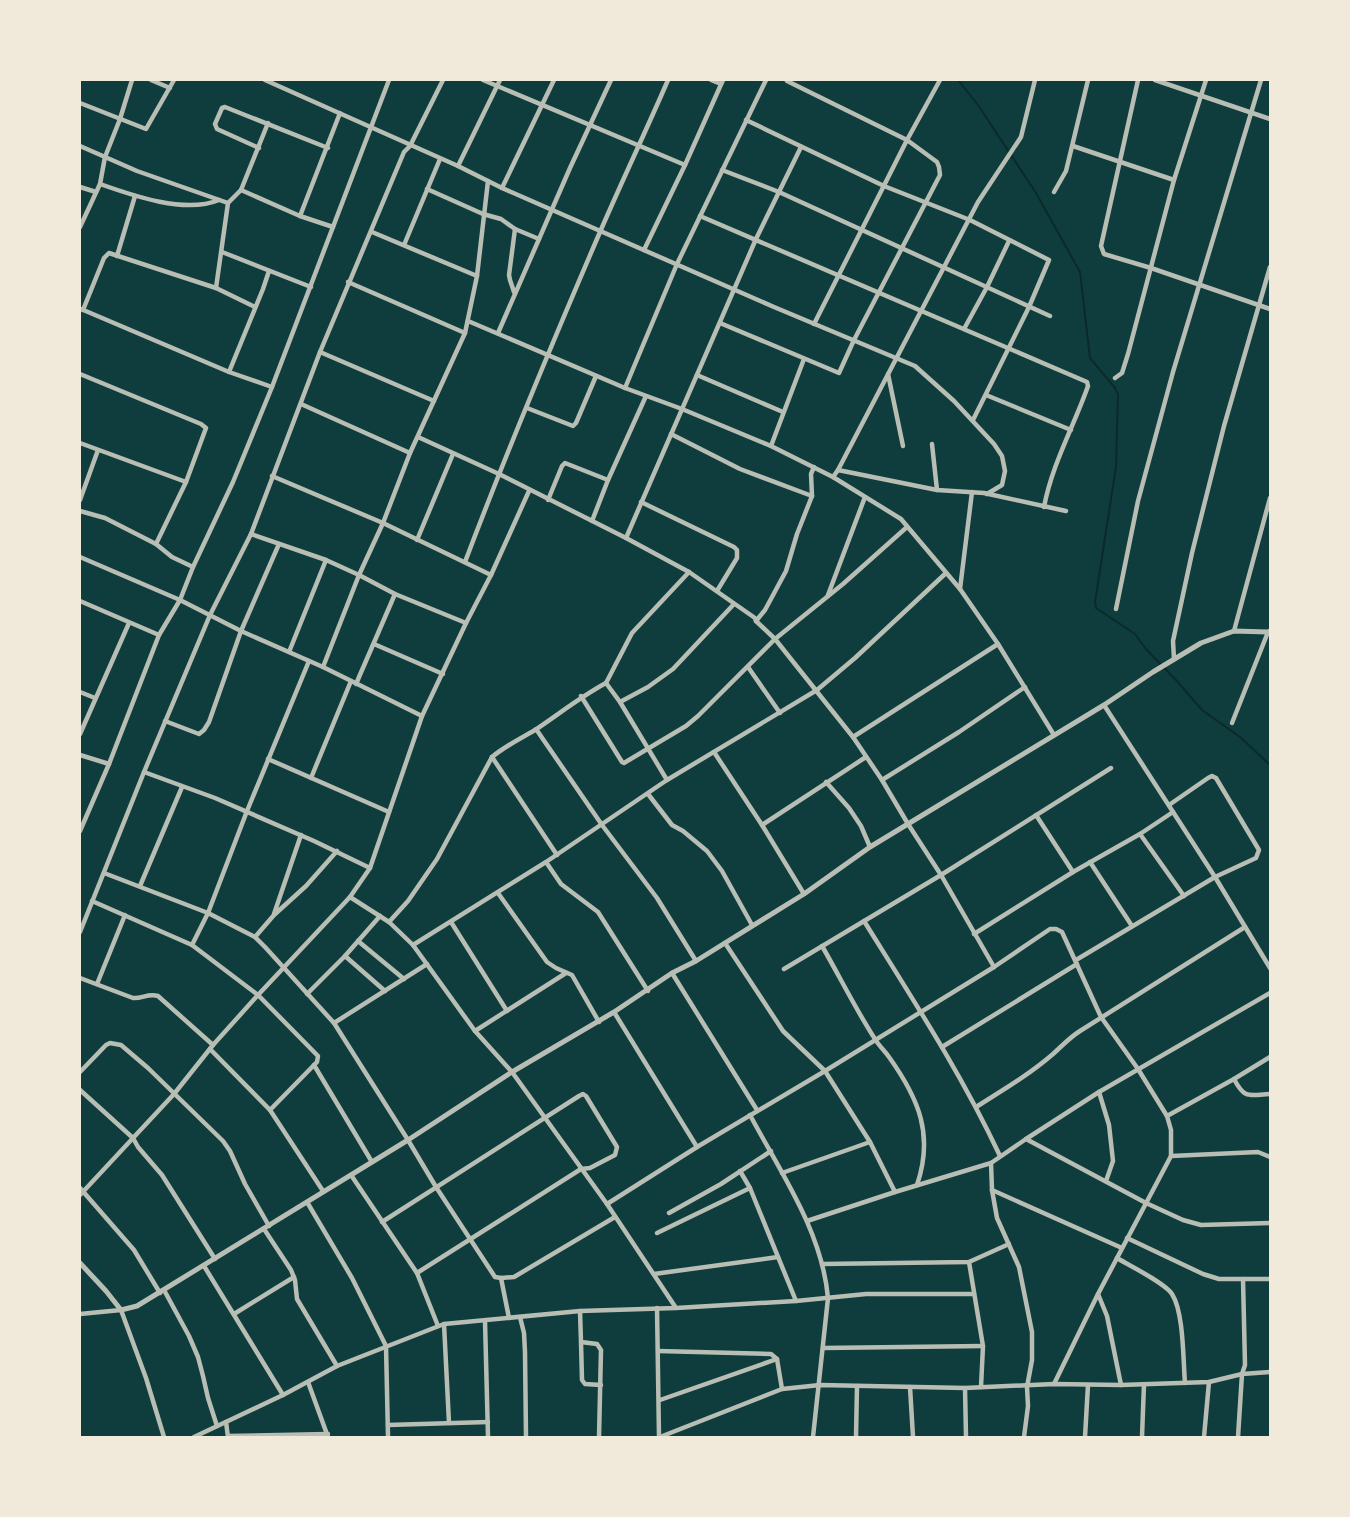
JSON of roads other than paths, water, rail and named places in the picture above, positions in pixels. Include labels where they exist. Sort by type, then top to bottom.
[{"type":"street","points":[[80,227],[100,184],[105,156],[120,119],[132,80]]},
{"type":"street","points":[[151,80],[170,88]]},
{"type":"street","points":[[80,103],[147,129],[174,80]]},
{"type":"street","points":[[265,80],[458,166],[502,188],[915,366],[954,400],[994,444],[1002,456],[1005,471],[1002,485],[987,494]]},
{"type":"street","points":[[80,831],[109,764],[159,635],[180,600],[272,387],[389,80]]},
{"type":"street","points":[[80,932],[210,615],[251,534],[348,282],[372,232],[402,157],[410,146],[442,80]]},
{"type":"street","points":[[483,80],[685,165]]},
{"type":"street","points":[[458,166],[500,80]]},
{"type":"street","points":[[502,188],[554,80]]},
{"type":"street","points":[[498,333],[514,292],[611,80]]},
{"type":"street","points":[[465,562],[498,474],[600,230],[640,146],[668,80]]},
{"type":"street","points":[[644,250],[722,82],[711,80]]},
{"type":"street","points":[[624,388],[700,216],[766,80]]},
{"type":"street","points":[[814,324],[907,140],[940,80]]},
{"type":"street","points":[[833,477],[978,202],[1021,138],[1035,80]]},
{"type":"street","points":[[1054,192],[1066,171],[1088,80]]},
{"type":"street","points":[[1138,80],[1101,246],[1102,251],[1104,254],[1270,309]]},
{"type":"street","points":[[1155,80],[1270,119]]},
{"type":"street","points":[[1115,378],[1122,373],[1128,354],[1174,180],[1206,80]]},
{"type":"street","points":[[1116,609],[1138,501],[1172,372],[1262,80]]},
{"type":"street","points":[[720,323],[839,373],[854,340],[940,176],[937,162],[907,140],[787,81]]},
{"type":"street","points":[[259,148],[217,129],[216,124],[221,109],[225,106],[328,148]]},
{"type":"street","points":[[300,216],[340,113]]},
{"type":"street","points":[[746,120],[884,186],[970,220],[1049,260],[973,420]]},
{"type":"street","points":[[216,288],[228,203],[241,190],[268,124]]},
{"type":"street","points":[[80,146],[137,171],[228,203]]},
{"type":"street","points":[[1072,146],[1174,180]]},
{"type":"street","points":[[626,538],[756,239],[802,147]]},
{"type":"street","points":[[404,244],[440,159]]},
{"type":"street","points":[[722,170],[779,192],[1050,316]]},
{"type":"street","points":[[323,667],[410,453],[465,333],[477,276],[488,181]]},
{"type":"street","points":[[100,184],[134,196],[176,204],[197,206],[207,205],[219,200]]},
{"type":"street","points":[[80,187],[96,192]]},
{"type":"street","points":[[427,189],[484,214],[501,219],[515,229],[539,239]]},
{"type":"street","points":[[241,190],[300,216],[333,227]]},
{"type":"street","points":[[117,256],[134,196]]},
{"type":"street","points":[[700,216],[1087,382],[1088,386],[1079,412],[1052,475],[1044,507]]},
{"type":"street","points":[[514,292],[509,275],[515,229]]},
{"type":"street","points":[[372,232],[477,276]]},
{"type":"street","points":[[964,329],[1009,241]]},
{"type":"street","points":[[222,252],[311,287]]},
{"type":"street","points":[[255,307],[216,288],[109,253],[106,255],[81,309],[229,372],[272,387]]},
{"type":"street","points":[[1174,659],[1173,641],[1192,553],[1224,426],[1270,267]]},
{"type":"street","points":[[229,372],[264,289],[269,271]]},
{"type":"street","points":[[348,282],[465,333]]},
{"type":"street","points":[[468,321],[624,388],[682,409],[771,446],[833,477],[900,519],[960,589],[998,644],[1054,735]]},
{"type":"street","points":[[320,352],[434,401]]},
{"type":"street","points":[[771,446],[804,359]]},
{"type":"street","points":[[80,374],[202,424],[206,428],[186,482],[156,544]]},
{"type":"street","points":[[888,374],[903,446]]},
{"type":"street","points":[[697,375],[783,412]]},
{"type":"street","points":[[527,408],[573,426],[596,376]]},
{"type":"street","points":[[986,395],[1070,430]]},
{"type":"street","points":[[592,521],[608,480],[646,396]]},
{"type":"street","points":[[301,404],[410,453]]},
{"type":"street","points":[[671,434],[740,469],[812,496]]},
{"type":"street","points":[[418,436],[626,538],[689,572],[755,618],[817,690],[853,737],[941,875],[994,967]]},
{"type":"street","points":[[80,443],[186,482]]},
{"type":"street","points":[[932,444],[937,490]]},
{"type":"street","points":[[80,500],[98,450]]},
{"type":"street","points":[[417,540],[453,454]]},
{"type":"street","points":[[548,500],[565,463],[608,480]]},
{"type":"street","points":[[756,621],[765,610],[786,571],[797,534],[812,496],[811,474],[814,467]]},
{"type":"street","points":[[838,470],[937,490],[987,494],[1066,511]]},
{"type":"street","points":[[272,476],[382,523],[491,575]]},
{"type":"street","points":[[217,1426],[198,1357],[189,1336],[134,1250],[81,1191],[174,1094],[212,1047],[283,967],[350,897],[370,868],[422,716],[491,575],[529,490]]},
{"type":"street","points":[[960,589],[972,492]]},
{"type":"street","points":[[827,596],[865,497]]},
{"type":"street","points":[[1234,630],[1270,498]]},
{"type":"street","points":[[641,502],[737,550],[737,558],[717,592]]},
{"type":"street","points":[[80,519],[81,512],[105,518],[156,544],[172,557],[193,567]]},
{"type":"street","points":[[582,696],[624,763],[686,726],[698,716],[775,640],[907,527]]},
{"type":"street","points":[[251,534],[326,560],[395,594],[466,623]]},
{"type":"street","points":[[165,721],[199,734],[204,730],[209,722],[241,632],[279,544]]},
{"type":"street","points":[[80,557],[180,600],[241,632],[323,667],[422,716]]},
{"type":"street","points":[[289,652],[326,560]]},
{"type":"street","points":[[390,922],[408,901],[437,859],[492,757],[501,749],[536,729],[582,696],[606,683],[632,633],[689,572]]},
{"type":"street","points":[[413,945],[557,855],[667,780],[817,690],[855,658],[946,573]]},
{"type":"street","points":[[311,778],[354,683],[374,644],[395,594]]},
{"type":"street","points":[[80,601],[159,635]]},
{"type":"street","points":[[620,702],[648,687],[673,669],[734,604]]},
{"type":"street","points":[[80,734],[129,623]]},
{"type":"street","points":[[80,1314],[121,1310],[137,1306],[162,1292],[408,1140],[512,1072],[599,1022],[648,991],[672,973],[696,961],[804,894],[870,847],[1201,643],[1234,630],[1269,631],[1232,723]]},
{"type":"street","points":[[374,644],[443,674]]},
{"type":"street","points":[[853,737],[998,644]]},
{"type":"street","points":[[192,944],[208,913],[308,661]]},
{"type":"street","points":[[748,667],[780,713]]},
{"type":"street","points":[[606,683],[620,702],[667,780]]},
{"type":"street","points":[[882,780],[959,732],[1025,687]]},
{"type":"street","points":[[80,692],[95,698]]},
{"type":"street","points":[[1104,704],[1215,877],[1270,968]]},
{"type":"street","points":[[536,729],[602,825],[657,898],[696,961]]},
{"type":"street","points":[[714,752],[804,894]]},
{"type":"street","points":[[80,755],[109,764]]},
{"type":"street","points":[[492,757],[557,855]]},
{"type":"street","points":[[762,825],[866,757]]},
{"type":"street","points":[[268,759],[389,812]]},
{"type":"street","points":[[784,969],[941,875],[1111,768]]},
{"type":"street","points":[[144,772],[247,811],[337,851],[370,868]]},
{"type":"street","points":[[942,1047],[1132,926],[1215,877],[1256,858],[1259,850],[1219,782],[1212,776],[1169,805]]},
{"type":"street","points":[[826,782],[849,808],[861,826],[870,847]]},
{"type":"street","points":[[140,886],[182,787]]},
{"type":"street","points":[[648,794],[672,825],[683,830],[707,851],[722,871],[752,925]]},
{"type":"street","points":[[974,934],[1073,872],[1140,834],[1173,812]]},
{"type":"street","points":[[1036,815],[1073,872]]},
{"type":"street","points":[[1140,834],[1184,896]]},
{"type":"street","points":[[274,915],[301,835]]},
{"type":"street","points":[[255,937],[274,915],[306,886],[337,851]]},
{"type":"street","points":[[546,862],[561,884],[598,912],[648,991]]},
{"type":"street","points":[[1090,862],[1132,926]]},
{"type":"street","points":[[104,873],[208,913],[255,937],[334,1022],[436,1188],[495,1277],[514,1276],[615,1218]]},
{"type":"street","points":[[498,893],[547,962],[572,975],[599,1022]]},
{"type":"street","points":[[350,897],[390,922],[413,945],[475,1031],[512,1072],[545,1117],[607,1204],[676,1308]]},
{"type":"street","points":[[92,901],[192,944],[258,995],[318,1056],[319,1059],[314,1065],[270,1110]]},
{"type":"street","points":[[97,984],[124,915]]},
{"type":"street","points":[[307,994],[346,956],[380,916]]},
{"type":"street","points":[[864,921],[942,1047],[976,1107],[1000,1156]]},
{"type":"street","points":[[451,922],[507,1011]]},
{"type":"street","points":[[976,1107],[1016,1082],[1054,1053],[1065,1041],[1245,927]]},
{"type":"street","points":[[607,1204],[757,1110],[825,1071],[994,967],[1050,929],[1056,929],[1062,932],[1101,1017],[1138,1069],[1167,1116],[1171,1130],[1171,1156],[1098,1294],[1054,1384]]},
{"type":"street","points":[[358,941],[404,979]]},
{"type":"street","points":[[725,942],[779,1026],[792,1041],[825,1071],[870,1142],[895,1192]]},
{"type":"street","points":[[822,946],[876,1040],[915,1099],[924,1133],[924,1162],[917,1185]]},
{"type":"street","points":[[346,956],[385,991]]},
{"type":"street","points":[[334,1022],[427,964]]},
{"type":"street","points":[[475,1031],[566,973]]},
{"type":"street","points":[[672,973],[757,1110]]},
{"type":"street","points":[[80,978],[133,998],[149,995],[158,996],[212,1047],[270,1110],[323,1192]]},
{"type":"street","points":[[807,1221],[991,1163],[1026,1138],[1099,1092],[1270,993]]},
{"type":"street","points":[[614,1012],[697,1147]]},
{"type":"street","points":[[80,1072],[106,1045],[110,1043],[121,1045],[148,1068],[227,1146],[266,1227],[291,1270],[297,1299],[337,1366]]},
{"type":"street","points":[[1167,1116],[1270,1057]]},
{"type":"street","points":[[314,1065],[372,1162]]},
{"type":"street","points":[[1234,1079],[1244,1094],[1270,1094]]},
{"type":"street","points":[[80,1090],[133,1138],[138,1147],[162,1175],[215,1259]]},
{"type":"street","points":[[1099,1092],[1110,1125],[1113,1161],[1106,1181]]},
{"type":"street","points":[[382,1222],[545,1117],[583,1094],[586,1096],[617,1147],[615,1156],[590,1168],[581,1169],[417,1274]]},
{"type":"street","points":[[750,1115],[807,1221],[826,1280],[828,1298],[814,1437]]},
{"type":"street","points":[[1026,1138],[1146,1203],[1183,1220],[1201,1225],[1270,1223]]},
{"type":"street","points":[[782,1173],[870,1142]]},
{"type":"street","points":[[668,1212],[771,1151]]},
{"type":"street","points":[[1171,1156],[1258,1152],[1270,1157]]},
{"type":"street","points":[[991,1163],[992,1190],[997,1218],[1019,1268],[1032,1332],[1032,1360],[1027,1387],[1028,1406],[1024,1437]]},
{"type":"street","points":[[740,1171],[750,1188],[796,1301]]},
{"type":"street","points":[[351,1175],[417,1274],[438,1326]]},
{"type":"street","points":[[657,1233],[750,1188]]},
{"type":"street","points":[[992,1190],[1122,1248]]},
{"type":"street","points":[[307,1202],[352,1278],[386,1346],[388,1437]]},
{"type":"street","points":[[1127,1238],[1203,1274],[1218,1279],[1270,1279]]},
{"type":"street","points":[[822,1264],[970,1262],[1009,1244]]},
{"type":"street","points":[[654,1274],[778,1257]]},
{"type":"street","points":[[1117,1258],[1172,1293],[1177,1304],[1180,1319],[1185,1383]]},
{"type":"street","points":[[970,1262],[983,1346],[982,1387]]},
{"type":"street","points":[[80,1263],[121,1310],[146,1378],[164,1437]]},
{"type":"street","points":[[204,1266],[282,1395]]},
{"type":"street","points":[[234,1314],[294,1278]]},
{"type":"street","points":[[501,1278],[509,1318]]},
{"type":"street","points":[[1238,1437],[1242,1374],[1245,1365],[1243,1279]]},
{"type":"street","points":[[194,1437],[282,1395],[337,1366],[444,1324],[580,1310],[676,1308],[796,1301],[866,1294],[974,1294]]},
{"type":"street","points":[[1098,1294],[1107,1316],[1121,1385]]},
{"type":"street","points":[[657,1308],[660,1437],[782,1389],[820,1385],[965,1388],[1027,1387],[1054,1384],[1121,1385],[1185,1383],[1209,1382],[1242,1374],[1270,1372]]},
{"type":"street","points":[[580,1310],[583,1382],[601,1385]]},
{"type":"street","points":[[520,1317],[525,1342],[526,1437]]},
{"type":"street","points":[[485,1321],[488,1437]]},
{"type":"street","points":[[444,1324],[449,1423]]},
{"type":"street","points":[[581,1342],[597,1344],[600,1347],[599,1437]]},
{"type":"street","points":[[824,1348],[983,1346]]},
{"type":"street","points":[[658,1351],[773,1354],[777,1359],[782,1389]]},
{"type":"street","points":[[660,1400],[777,1359]]},
{"type":"street","points":[[226,1422],[228,1437],[328,1435],[308,1382]]},
{"type":"street","points":[[1204,1437],[1209,1382]]},
{"type":"street","points":[[1142,1437],[1144,1384]]},
{"type":"street","points":[[1085,1437],[1088,1385]]},
{"type":"street","points":[[856,1437],[857,1386]]},
{"type":"street","points":[[910,1388],[913,1437]]},
{"type":"street","points":[[965,1388],[966,1437]]},
{"type":"street","points":[[388,1425],[488,1422]]},
{"type":"waterway","points":[[958,80],[978,105],[1036,193],[1080,272],[1090,358],[1118,394],[1116,467],[1095,602],[1096,608],[1135,634],[1146,649],[1202,710],[1240,737],[1270,765]]}]
